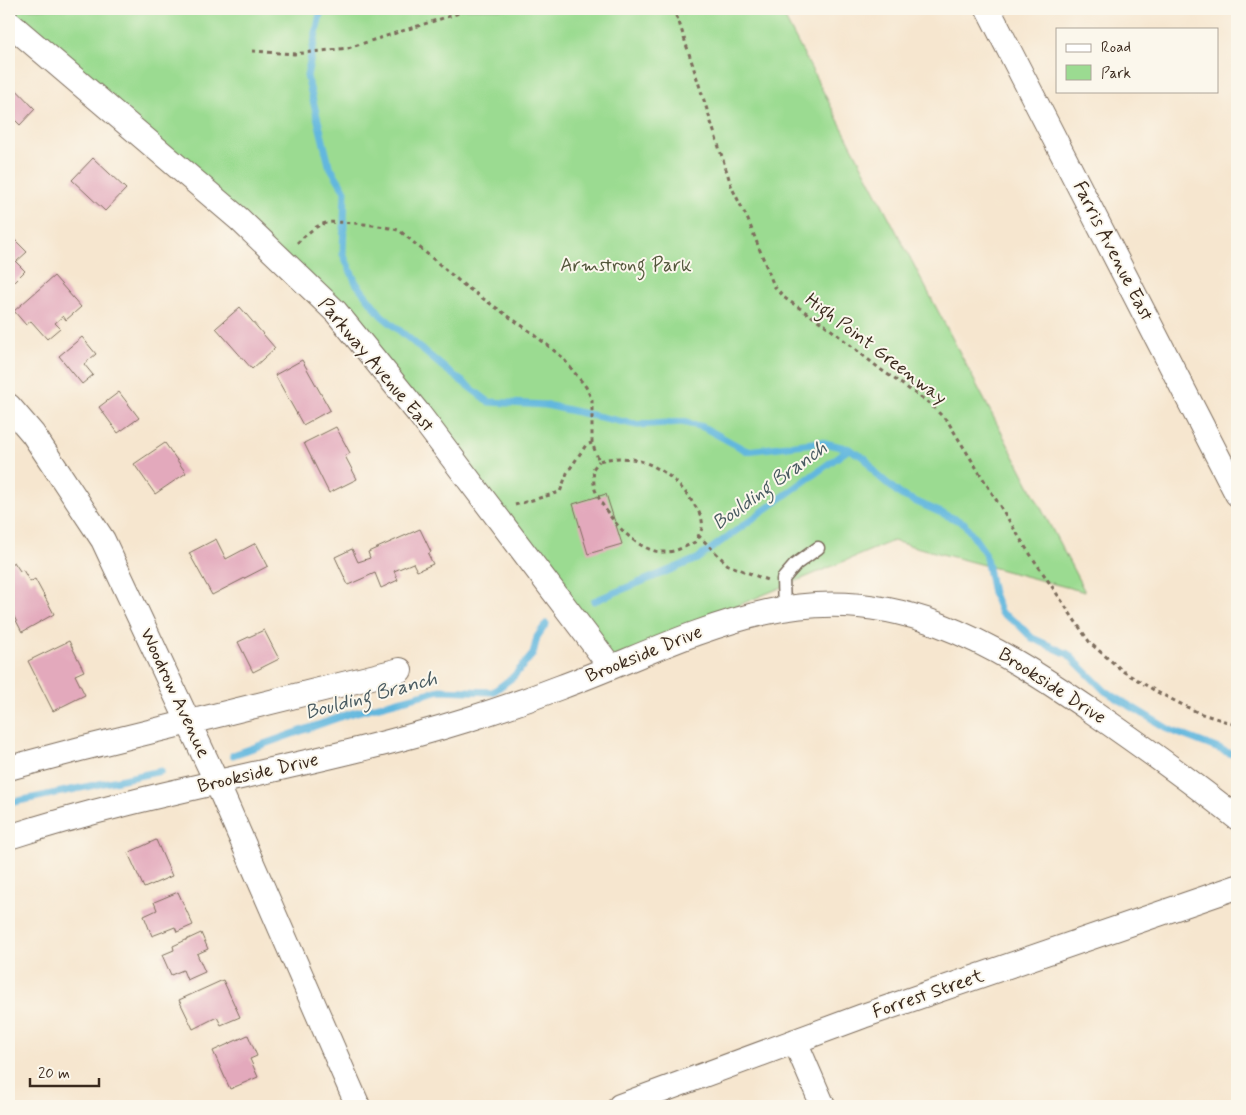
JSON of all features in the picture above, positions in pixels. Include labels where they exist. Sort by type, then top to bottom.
[{"type":"street","name":"Farris Avenue East","points":[[988,9],[1237,494]]},
{"type":"street","name":"Parkway Avenue East","points":[[9,23],[239,219],[336,312],[420,414],[610,666]]},
{"type":"street","name":"Woodrow Avenue","points":[[9,406],[33,434],[103,540],[217,783],[358,1106]]},
{"type":"street","name":"Brookside Drive","points":[[9,837],[149,798],[378,744],[466,720],[562,687],[694,633],[767,612],[820,604],[885,608],[937,623],[988,645],[1062,691],[1176,769],[1237,818]]},
{"type":"street","points":[[9,768],[400,670]]},
{"type":"street","name":"Forrest Street","points":[[620,1106],[796,1041],[1237,887]]},
{"type":"street","points":[[796,1041],[823,1106]]},
{"type":"lane","points":[[784,609],[783,579],[796,564],[818,548]]},
{"type":"path","points":[[252,51],[294,54],[348,48],[472,9]]},
{"type":"path","name":"High Point Greenway","points":[[671,9],[678,19],[732,188],[748,220],[774,286],[786,299],[825,325],[880,369],[929,403],[948,422],[1026,548],[1090,643],[1124,672],[1159,693],[1199,713],[1237,725]]},
{"type":"path","points":[[280,259],[313,229],[327,222],[394,228],[465,286],[531,332],[562,357],[586,387],[592,400],[592,443],[599,461]]},
{"type":"path","points":[[493,511],[560,492],[567,473],[586,445],[592,443]]},
{"type":"path","points":[[611,458],[642,461],[671,476],[690,497],[700,514],[702,527],[695,542],[665,553],[647,547],[623,532],[608,513],[595,491],[593,469],[599,461],[611,458]]},
{"type":"path","points":[[698,535],[720,558],[735,568],[766,580],[783,579]]},
{"type":"green space","name":"Armstrong Park","points":[[9,9],[780,9],[1085,592],[893,541],[674,632],[610,666],[336,312],[9,30]]},
{"type":"building","points":[[9,82],[35,109],[20,125],[9,114]]},
{"type":"building","points":[[93,158],[126,189],[105,211],[72,180]]},
{"type":"building","points":[[14,239],[27,252],[16,262],[25,271],[9,287],[9,244]]},
{"type":"building","points":[[54,276],[81,307],[66,320],[63,316],[55,323],[60,328],[47,339],[31,321],[26,325],[14,311]]},
{"type":"building","points":[[240,307],[275,348],[252,369],[216,328]]},
{"type":"building","points":[[82,337],[96,354],[84,364],[93,375],[82,384],[59,356]]},
{"type":"building","points":[[302,360],[330,410],[303,425],[275,375]]},
{"type":"building","points":[[119,392],[139,418],[118,433],[99,407]]},
{"type":"building","points":[[336,427],[350,453],[345,456],[357,479],[329,493],[304,443]]},
{"type":"building","points":[[165,443],[186,473],[155,494],[134,464]]},
{"type":"building","points":[[606,494],[622,544],[588,554],[573,504]]},
{"type":"building","points":[[420,529],[431,552],[428,554],[433,564],[417,571],[413,563],[394,571],[398,580],[381,588],[375,573],[348,585],[335,557],[352,549],[358,562],[370,558],[368,552]]},
{"type":"building","points":[[216,539],[226,559],[256,543],[268,566],[212,595],[189,553]]},
{"type":"building","points":[[14,562],[20,571],[23,570],[30,582],[35,579],[54,614],[22,632],[9,607],[9,565]]},
{"type":"building","points":[[264,630],[279,659],[253,672],[238,642]]},
{"type":"building","points":[[69,641],[84,671],[75,675],[85,695],[53,711],[28,661]]},
{"type":"building","points":[[156,840],[172,876],[144,888],[128,853]]},
{"type":"building","points":[[178,892],[193,925],[177,932],[175,927],[152,936],[144,916],[157,910],[154,902]]},
{"type":"building","points":[[201,933],[208,949],[197,954],[205,972],[187,980],[183,970],[171,975],[162,955],[174,950],[173,946]]},
{"type":"building","points":[[223,980],[240,1017],[221,1025],[217,1017],[193,1029],[179,1000]]},
{"type":"building","points":[[248,1035],[257,1056],[250,1059],[258,1077],[230,1089],[213,1051]]},
{"type":"waterway","points":[[321,9],[307,76],[329,165],[345,191],[343,254],[356,283],[381,315],[443,367],[489,402],[546,405],[637,425],[682,422],[703,427],[747,451],[821,442],[849,449],[865,458],[876,474],[901,495],[964,523],[985,553],[993,593],[1001,613],[1017,623],[1032,638],[1068,654],[1105,691],[1170,730],[1237,756]]},
{"type":"waterway","name":"Boulding Branch","points":[[594,601],[697,559],[849,449]]},
{"type":"waterway","name":"Boulding Branch","points":[[233,755],[349,714],[440,690],[493,692],[513,677],[533,654],[537,637],[546,624]]},
{"type":"waterway","name":"Boulding Branch","points":[[9,803],[161,771]]}]
